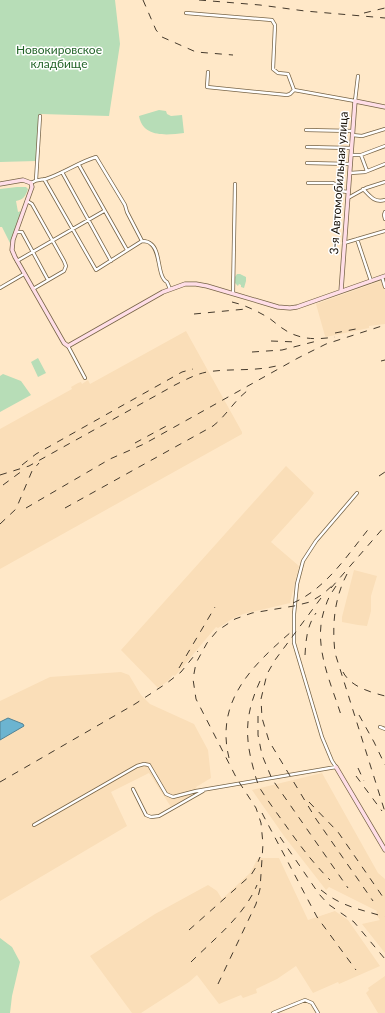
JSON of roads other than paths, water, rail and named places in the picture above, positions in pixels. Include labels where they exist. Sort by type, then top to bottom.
[{"type":"street","points":[[186,12],[272,20],[275,25],[273,69],[278,73],[288,74],[294,90]]},
{"type":"street","points":[[208,72],[207,87],[287,95],[294,90]]},
{"type":"street","name":"3-я Автомобильная улица","points":[[341,292],[352,133],[358,76]]},
{"type":"street","points":[[294,90],[385,107]]},
{"type":"street","points":[[36,180],[40,116]]},
{"type":"street","points":[[306,130],[352,133],[362,136],[385,129]]},
{"type":"street","points":[[351,155],[361,155],[385,146]]},
{"type":"street","points":[[307,147],[351,148]]},
{"type":"street","points":[[361,155],[368,171]]},
{"type":"street","points":[[31,183],[62,172],[96,157],[125,205],[142,241]]},
{"type":"street","points":[[307,163],[350,164]]},
{"type":"street","points":[[349,173],[368,171],[385,164]]},
{"type":"street","points":[[79,165],[127,250]]},
{"type":"street","points":[[62,172],[111,260]]},
{"type":"street","points":[[44,179],[96,270],[142,241],[150,243],[153,245],[159,260],[162,277],[167,282],[170,289]]},
{"type":"street","points":[[0,184],[24,180],[31,183]]},
{"type":"street","points":[[348,198],[363,189],[385,182]]},
{"type":"street","points":[[31,183],[32,187],[16,232],[12,250],[24,274],[64,343],[68,346],[85,378]]},
{"type":"street","points":[[308,183],[333,183],[340,191],[348,192]]},
{"type":"street","points":[[233,294],[235,184]]},
{"type":"street","points":[[363,189],[373,200],[385,200]]},
{"type":"street","points":[[27,201],[32,204],[66,266],[64,271],[33,289]]},
{"type":"street","points":[[17,261],[104,211]]},
{"type":"street","points":[[385,212],[385,218]]},
{"type":"street","points":[[344,243],[385,231]]},
{"type":"street","points":[[16,232],[22,232],[48,280]]},
{"type":"street","points":[[357,239],[371,281]]},
{"type":"street","points":[[0,288],[24,274]]},
{"type":"street","points":[[68,346],[170,289],[185,284],[196,284],[278,307],[290,308],[341,292],[383,276],[385,288]]},
{"type":"street","points":[[357,493],[316,542],[303,561],[297,584],[294,614],[294,643],[322,737],[332,761],[385,850]]},
{"type":"street","points":[[380,727],[385,728]]},
{"type":"street","points":[[34,825],[142,764],[149,765],[163,790],[170,797],[178,797],[196,791],[204,791],[336,767]]},
{"type":"street","points":[[133,789],[146,814],[155,817],[204,791]]},
{"type":"street","points":[[273,1013],[305,1000],[312,1003],[318,1013]]},
{"type":"water","points":[[8,718],[23,724],[24,726],[0,740],[0,722]]},
{"type":"railway","points":[[143,0],[156,30],[162,37],[196,52],[233,55]]},
{"type":"railway","points":[[199,0],[385,18]]},
{"type":"railway","points":[[364,13],[385,8]]},
{"type":"railway","points":[[232,302],[260,313],[295,335],[315,339],[335,337]]},
{"type":"railway","points":[[194,314],[246,309]]},
{"type":"railway","points":[[26,508],[110,459],[144,444],[298,358],[326,344],[385,325]]},
{"type":"railway","points":[[335,333],[361,328]]},
{"type":"railway","points":[[271,341],[297,342]]},
{"type":"railway","points":[[252,352],[282,350],[317,341]]},
{"type":"railway","points":[[381,361],[385,360]]},
{"type":"railway","points":[[0,475],[29,466],[175,385],[195,376],[216,371],[262,368],[280,365]]},
{"type":"railway","points":[[22,465],[36,454],[182,372],[193,369]]},
{"type":"railway","points":[[65,508],[213,426],[247,391]]},
{"type":"railway","points":[[135,443],[170,424]]},
{"type":"railway","points":[[0,524],[16,509],[32,471],[39,463]]},
{"type":"railway","points":[[3,485],[22,471]]},
{"type":"railway","points":[[379,476],[385,472]]},
{"type":"railway","points":[[293,603],[305,597],[327,579],[371,526]]},
{"type":"railway","points":[[331,588],[385,526]]},
{"type":"railway","points":[[347,574],[339,593],[335,612],[335,653],[385,812]]},
{"type":"railway","points":[[218,984],[256,904],[260,889],[263,844],[261,823],[256,808],[237,779],[196,699],[193,679],[196,663],[207,643],[217,631],[235,619],[252,613],[310,602],[323,594],[334,584]]},
{"type":"railway","points":[[336,586],[327,602],[320,633],[321,647],[327,675],[341,715]]},
{"type":"railway","points":[[321,598],[275,660],[267,674],[261,699],[262,718],[269,741],[316,819],[373,901]]},
{"type":"railway","points":[[179,668],[215,607]]},
{"type":"railway","points":[[305,655],[309,628],[316,613]]},
{"type":"railway","points":[[229,758],[226,738],[227,719],[232,702],[240,686],[251,672],[263,658],[291,632]]},
{"type":"railway","points":[[0,782],[135,704],[167,683],[181,672],[198,651]]},
{"type":"railway","points":[[343,672],[351,682],[361,688],[385,696]]},
{"type":"railway","points":[[260,681],[255,692],[249,713],[248,723],[248,744],[257,782],[295,838],[330,880]]},
{"type":"railway","points":[[359,715],[385,765]]},
{"type":"railway","points":[[258,716],[258,735],[262,755],[272,779],[348,888]]},
{"type":"railway","points":[[358,768],[364,781]]},
{"type":"railway","points":[[356,776],[382,811]]},
{"type":"railway","points":[[309,802],[338,832],[385,900]]},
{"type":"railway","points":[[262,813],[317,917],[356,970]]},
{"type":"railway","points":[[280,837],[319,894],[328,904],[354,922],[385,959]]},
{"type":"railway","points":[[189,930],[251,875],[260,857]]},
{"type":"railway","points":[[191,962],[219,936],[236,917],[244,907],[257,885]]},
{"type":"railway","points":[[321,890],[344,904],[385,917]]},
{"type":"park label","name":"Новокировское кладбище","points":[[59,57]]}]
